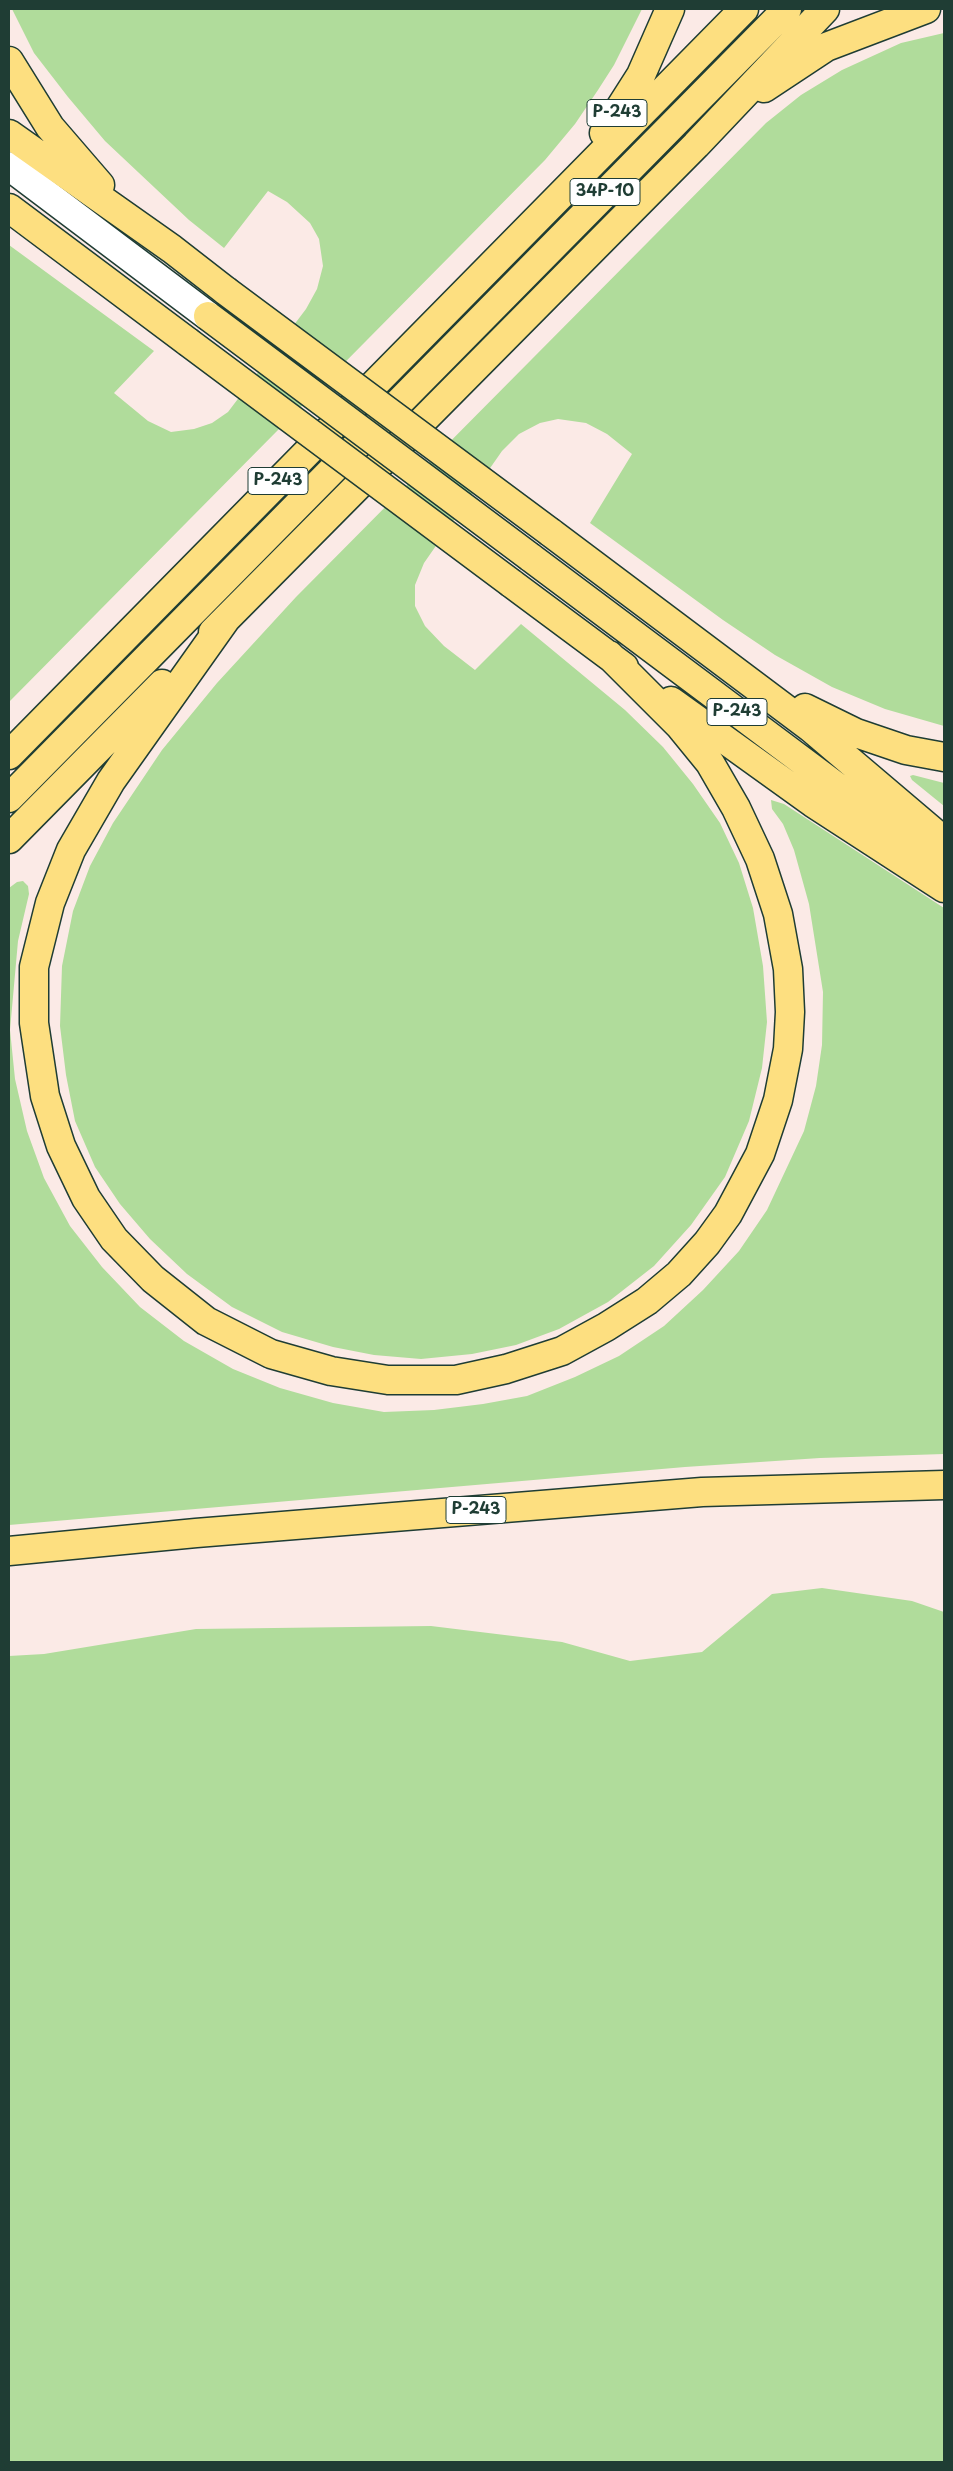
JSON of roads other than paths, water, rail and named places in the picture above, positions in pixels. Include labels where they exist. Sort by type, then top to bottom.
[{"type":"highway","name":"Р-243","points":[[9,755],[547,208],[619,110],[641,75],[670,9]]},
{"type":"highway","points":[[547,208],[744,9]]},
{"type":"highway","name":"34Р-10","points":[[423,376],[787,9]]},
{"type":"highway","points":[[9,838],[696,145],[825,9]]},
{"type":"highway","points":[[696,145],[762,90],[826,47],[926,9]]},
{"type":"highway","name":"Р-243","points":[[9,61],[50,128],[93,179],[172,249],[708,649],[832,745],[944,841]]},
{"type":"highway","points":[[9,134],[172,249]]},
{"type":"highway","points":[[13,212],[609,656],[813,803],[944,888]]},
{"type":"highway","name":"Р-243","points":[[208,316],[944,867]]},
{"type":"highway","name":"Р-243","points":[[9,798],[423,376]]},
{"type":"highway","points":[[226,620],[111,780],[71,850],[50,903],[34,967],[34,1022],[45,1096],[61,1146],[86,1198],[114,1238],[153,1279],[206,1321],[271,1354],[331,1371],[388,1380],[456,1380],[506,1368],[562,1351],[606,1328],[647,1301],[679,1274],[707,1243],[728,1214],[760,1154],[778,1100],[788,1050],[790,1012],[788,969],[778,914],[760,859],[736,808],[710,763],[679,725],[609,656]]},
{"type":"highway","points":[[708,649],[779,695],[831,722],[906,750],[944,757]]},
{"type":"highway","points":[[9,737],[103,659]]},
{"type":"highway","name":"Р-243","points":[[9,1551],[196,1532],[702,1492],[944,1485]]},
{"type":"main road","points":[[9,166],[208,316]]}]
